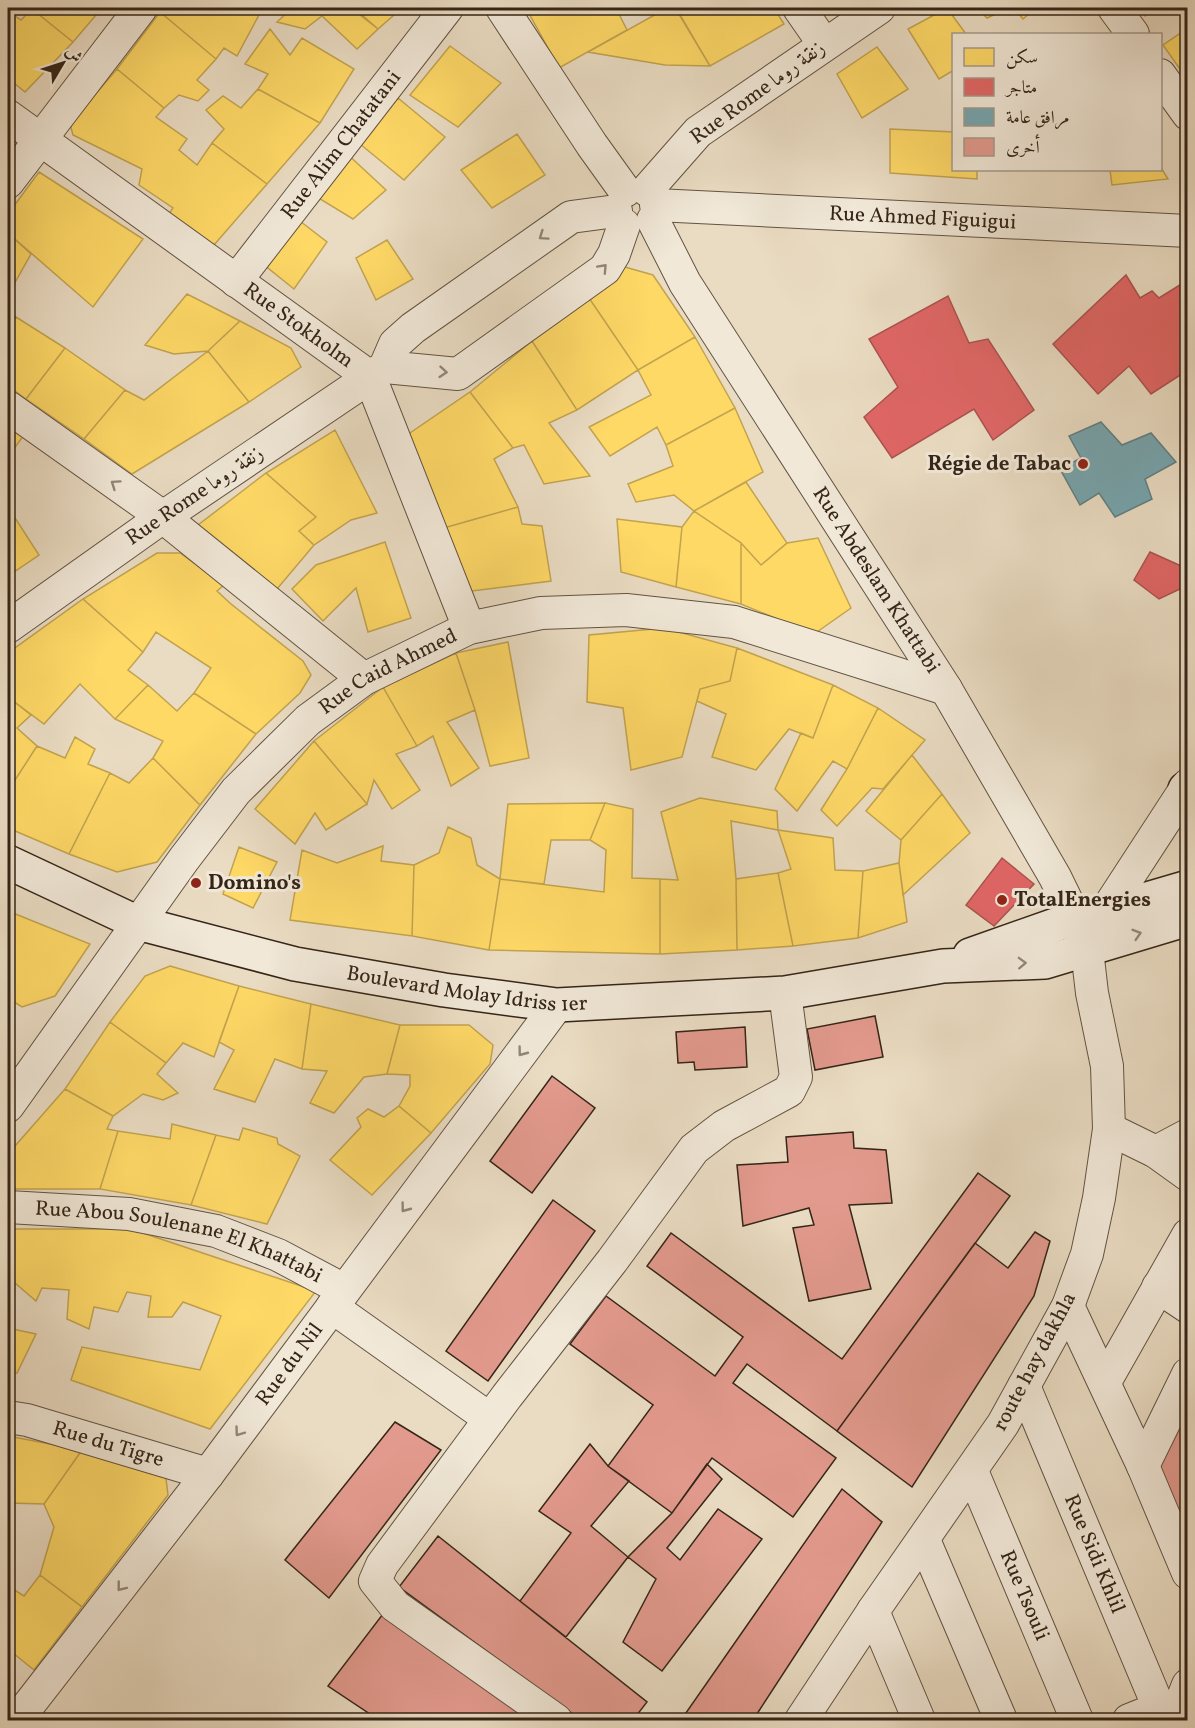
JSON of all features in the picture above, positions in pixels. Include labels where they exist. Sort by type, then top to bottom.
[{"type":"street","points":[[8,182],[141,8]]},
{"type":"street","name":"Rue Alim Chatatani","points":[[236,281],[447,8]]},
{"type":"street","name":"Rue Abdeslam Khattabi","points":[[502,8],[592,145],[637,207],[946,689],[1055,877],[1091,914]]},
{"type":"street","points":[[799,8],[824,44]]},
{"type":"street","name":"Rue Rome زنقة روما","points":[[377,372],[458,374],[605,269],[637,207],[698,132],[879,8]]},
{"type":"street","points":[[1114,8],[1132,33]]},
{"type":"street","points":[[1162,76],[1188,114]]},
{"type":"street","name":"Rue Stokholm","points":[[8,116],[39,141],[236,281],[377,372],[469,628]]},
{"type":"street","name":"Rue Rome زنقة روما","points":[[8,627],[377,372],[395,344],[413,328],[571,217],[637,207]]},
{"type":"street","name":"Rue Ahmed Figuigui","points":[[637,207],[1188,231]]},
{"type":"street","points":[[8,407],[163,518],[364,679]]},
{"type":"street","name":"Rue Caid Ahmed","points":[[8,1106],[138,923],[236,792],[308,720],[364,679],[469,628],[541,613],[626,610],[734,622],[946,689]]},
{"type":"street","points":[[1087,950],[1091,914],[1187,790]]},
{"type":"street","name":"Boulevard Molay Idriss 1er","points":[[8,862],[138,923],[295,964],[444,990],[557,1005],[785,993],[943,966],[1045,962],[1188,919]]},
{"type":"street","name":"Boulevard Molay Idriss 1er","points":[[943,966],[1091,914],[1188,887]]},
{"type":"street","name":"route hay dakhla","points":[[801,1720],[873,1611],[972,1472],[1003,1424],[1068,1306],[1087,1254],[1099,1198],[1109,1129],[1107,1066],[1092,993],[1087,950]]},
{"type":"street","points":[[556,1720],[395,1606],[375,1581],[382,1565],[694,1149],[724,1126],[789,1091],[796,1077],[785,993]]},
{"type":"street","name":"Rue du Nil","points":[[17,1720],[208,1474],[557,1005]]},
{"type":"street","points":[[1109,1129],[1156,1152],[1188,1175]]},
{"type":"street","points":[[1156,1152],[1188,1135]]},
{"type":"street","name":"Rue Abou Soulenane El Khattabi","points":[[8,1207],[129,1214],[216,1231],[278,1255],[338,1298],[490,1419]]},
{"type":"street","points":[[1105,1383],[1188,1235]]},
{"type":"street","points":[[1158,1287],[1188,1307]]},
{"type":"street","points":[[1068,1306],[1143,1466],[1188,1573]]},
{"type":"street","points":[[1143,1466],[1188,1374]]},
{"type":"street","name":"Rue Sidi Khlil","points":[[1024,1386],[1167,1716]]},
{"type":"street","name":"Rue du Tigre","points":[[8,1416],[50,1426],[208,1474]]},
{"type":"street","name":"Rue Tsouli","points":[[972,1472],[1077,1720]]},
{"type":"street","points":[[924,1540],[1001,1720]]},
{"type":"street","points":[[873,1611],[919,1720]]},
{"type":"street","points":[[1129,1720],[1167,1716],[1188,1685]]},
{"type":"building: سكن","points":[[33,8],[102,8],[73,42]]},
{"type":"building: سكن","points":[[164,8],[253,8],[260,13],[237,56],[224,48],[216,59],[160,12]]},
{"type":"building: سكن","points":[[292,8],[351,8],[378,29],[357,49],[322,16],[305,29],[277,22]]},
{"type":"building: سكن","points":[[354,8],[402,8],[378,29]]},
{"type":"building: سكن","points":[[526,8],[616,8],[627,30],[559,68]]},
{"type":"building: سكن","points":[[667,8],[676,8],[710,66],[665,65],[588,52]]},
{"type":"building: سكن","points":[[687,8],[774,8],[784,24],[710,66],[677,11]]},
{"type":"building: سكن","points":[[947,8],[965,33],[952,33],[952,71],[939,79],[908,29]]},
{"type":"building: سكن","points":[[977,8],[1009,8],[987,18]]},
{"type":"building: سكن","points":[[1014,8],[1036,8],[1023,19]]},
{"type":"building: سكن","points":[[1139,8],[1156,8],[1145,16]]},
{"type":"building: سكن","points":[[32,9],[73,42],[25,92],[8,78],[8,11],[21,20]]},
{"type":"building: سكن","points":[[160,12],[216,59],[197,80],[209,90],[198,101],[179,95],[164,108],[117,69]]},
{"type":"building: سكن","points":[[1188,28],[1188,68],[1182,72],[1163,45]]},
{"type":"building: سكن","points":[[270,29],[290,55],[302,38],[354,69],[320,123],[258,89],[268,74],[245,64]]},
{"type":"building: سكن","points":[[450,46],[501,83],[458,127],[410,95]]},
{"type":"building: سكن","points":[[877,47],[908,89],[862,118],[837,74]]},
{"type":"building: سكن","points":[[117,69],[164,108],[156,117],[187,139],[179,150],[197,165],[212,143],[267,184],[214,245],[168,215],[173,208],[139,185],[142,169],[73,135],[70,124]]},
{"type":"building: سكن","points":[[258,89],[320,123],[267,184],[212,143],[224,129],[206,110],[223,96],[241,108]]},
{"type":"building: سكن","points":[[398,98],[445,137],[404,180],[360,144]]},
{"type":"building: سكن","points":[[890,129],[952,132],[952,171],[977,171],[977,179],[890,173]]},
{"type":"building: سكن","points":[[517,134],[545,175],[492,208],[461,170]]},
{"type":"building: سكن","points":[[344,151],[386,190],[353,219],[312,194]]},
{"type":"building: سكن","points":[[1162,169],[1168,179],[1112,185],[1110,171]]},
{"type":"building: سكن","points":[[39,172],[143,239],[93,307],[8,233],[8,214]]},
{"type":"building: سكن","points":[[296,218],[327,242],[294,289],[263,264]]},
{"type":"building: سكن","points":[[8,233],[31,254],[8,295]]},
{"type":"building: سكن","points":[[387,240],[413,279],[376,300],[356,258]]},
{"type":"building: سكن","points":[[625,267],[653,275],[695,337],[638,370],[589,298]]},
{"type":"building: سكن","points":[[187,294],[240,321],[208,351],[174,354],[145,345]]},
{"type":"building: سكن","points":[[589,298],[638,370],[577,410],[532,341]]},
{"type":"building: سكن","points":[[8,310],[16,317],[8,325]]},
{"type":"building: سكن","points":[[16,317],[65,348],[26,399],[8,386],[8,325]]},
{"type":"building: سكن","points":[[240,321],[291,348],[301,367],[249,402],[208,351]]},
{"type":"building: سكن","points":[[695,337],[735,408],[666,445],[657,427],[610,456],[589,427],[651,395],[638,370]]},
{"type":"building: سكن","points":[[532,341],[577,410],[549,423],[590,476],[544,484],[524,445],[513,448],[470,392]]},
{"type":"building: سكن","points":[[65,348],[125,390],[84,439],[26,399]]},
{"type":"building: سكن","points":[[208,351],[249,402],[132,474],[84,439],[125,390],[144,400]]},
{"type":"building: سكن","points":[[470,392],[513,448],[494,459],[518,507],[440,529],[407,435]]},
{"type":"building: سكن","points":[[735,408],[763,472],[694,511],[674,495],[636,502],[628,484],[673,466],[666,445]]},
{"type":"building: سكن","points":[[8,430],[27,431],[8,457]]},
{"type":"building: سكن","points":[[335,430],[377,513],[351,520],[314,545],[299,531],[316,517],[266,473]]},
{"type":"building: سكن","points":[[266,473],[316,517],[299,531],[314,545],[277,589],[198,525]]},
{"type":"building: سكن","points":[[746,482],[787,543],[761,565],[741,543],[694,511]]},
{"type":"building: سكن","points":[[8,507],[39,555],[8,576]]},
{"type":"building: سكن","points":[[518,507],[522,524],[542,526],[551,581],[464,592],[440,529]]},
{"type":"building: سكن","points":[[694,511],[741,543],[741,604],[676,587],[682,527]]},
{"type":"building: سكن","points":[[617,519],[682,527],[676,587],[621,572]]},
{"type":"building: سكن","points":[[818,538],[851,608],[814,634],[741,604],[741,543],[761,565],[787,543]]},
{"type":"building: سكن","points":[[385,542],[411,618],[368,632],[356,588],[323,621],[292,589],[316,565]]},
{"type":"building: سكن","points":[[157,553],[180,553],[224,585],[217,591],[303,661],[311,675],[300,693],[256,734],[194,693],[211,668],[156,632],[143,652],[83,599]]},
{"type":"building: سكن","points":[[83,599],[143,652],[128,670],[148,685],[115,719],[80,684],[44,724],[8,697],[8,653]]},
{"type":"building: سكن","points":[[664,628],[737,648],[730,681],[700,689],[682,757],[631,770],[623,708],[587,702],[589,635]]},
{"type":"building: سكن","points":[[508,642],[529,758],[490,766],[456,653]]},
{"type":"building: سكن","points":[[737,648],[833,685],[813,738],[789,729],[756,770],[712,757],[726,714],[697,701],[700,689],[730,681]]},
{"type":"building: سكن","points":[[456,653],[475,710],[447,722],[479,768],[451,786],[433,736],[417,746],[383,687]]},
{"type":"building: سكن","points":[[148,685],[177,711],[194,693],[256,734],[200,805],[153,758],[163,741],[115,719]]},
{"type":"building: سكن","points":[[833,685],[878,708],[847,769],[833,761],[797,811],[775,789],[801,733],[813,738]]},
{"type":"building: سكن","points":[[383,687],[417,746],[396,754],[420,790],[392,809],[374,780],[367,804],[314,741]]},
{"type":"building: سكن","points":[[8,697],[31,715],[17,728],[37,746],[8,791]]},
{"type":"building: سكن","points":[[878,708],[925,740],[883,789],[872,788],[837,826],[821,810],[847,769]]},
{"type":"building: سكن","points":[[75,737],[95,749],[88,764],[110,773],[69,854],[8,828],[8,791],[37,746],[65,758]]},
{"type":"building: سكن","points":[[314,741],[367,804],[326,830],[315,813],[295,844],[255,809]]},
{"type":"building: سكن","points":[[912,755],[942,794],[901,840],[866,811]]},
{"type":"building: سكن","points":[[153,758],[200,805],[157,862],[117,872],[69,854],[110,773],[129,783]]},
{"type":"building: سكن","points":[[942,794],[970,833],[903,895],[899,863],[901,840]]},
{"type":"building: سكن","points":[[700,798],[777,811],[778,830],[731,821],[736,879],[737,950],[660,954],[660,879],[678,880],[661,812]]},
{"type":"building: سكن","points":[[605,803],[590,840],[551,840],[544,884],[500,879],[508,804]]},
{"type":"building: سكن","points":[[605,803],[633,809],[632,878],[660,879],[660,954],[489,950],[500,879],[604,892],[606,850],[590,840]]},
{"type":"building: سكن","points":[[448,827],[471,838],[477,865],[500,879],[489,950],[412,936],[414,865],[439,853]]},
{"type":"building: سكن","points":[[778,830],[833,838],[835,870],[863,871],[858,938],[793,946],[778,873],[791,869]]},
{"type":"building: سكن","points":[[383,846],[381,861],[414,865],[412,936],[290,920],[302,850],[337,863]]},
{"type":"building: سكن","points":[[239,847],[277,862],[253,908],[223,894]]},
{"type":"building: سكن","points":[[899,863],[907,922],[858,938],[863,871]]},
{"type":"building: سكن","points":[[778,873],[793,946],[737,950],[736,879]]},
{"type":"building: سكن","points":[[8,911],[90,944],[55,996],[22,1007],[8,998]]},
{"type":"building: سكن","points":[[170,966],[239,986],[214,1057],[183,1043],[166,1063],[110,1022],[145,976]]},
{"type":"building: سكن","points":[[239,986],[311,1004],[302,1069],[275,1059],[255,1102],[214,1089],[234,1050],[219,1042]]},
{"type":"building: سكن","points":[[311,1004],[400,1025],[387,1074],[364,1077],[334,1113],[310,1103],[327,1071],[302,1069]]},
{"type":"building: سكن","points":[[110,1022],[166,1063],[157,1074],[178,1093],[163,1100],[143,1094],[113,1116],[65,1089]]},
{"type":"building: سكن","points":[[400,1025],[469,1025],[493,1045],[490,1064],[431,1133],[399,1106],[410,1086],[410,1075],[387,1074]]},
{"type":"building: سكن","points":[[65,1089],[113,1116],[107,1129],[118,1131],[100,1189],[16,1189],[8,1181],[8,1154]]},
{"type":"building: سكن","points":[[399,1106],[431,1133],[372,1195],[330,1160],[361,1127],[357,1118],[368,1109],[384,1117]]},
{"type":"building: سكن","points":[[172,1124],[216,1135],[191,1205],[100,1189],[118,1131],[170,1139]]},
{"type":"building: سكن","points":[[243,1128],[277,1138],[278,1144],[300,1156],[267,1224],[191,1205],[216,1135],[239,1140]]},
{"type":"building: سكن","points":[[8,1229],[131,1229],[316,1291],[210,1429],[71,1380],[82,1347],[200,1370],[221,1316],[183,1302],[172,1317],[148,1317],[151,1296],[127,1292],[118,1312],[94,1307],[89,1329],[67,1319],[69,1290],[42,1288],[36,1301],[8,1277]]},
{"type":"building: سكن","points":[[8,1328],[36,1334],[17,1373],[8,1374]]},
{"type":"building: سكن","points":[[8,1436],[82,1450],[44,1504],[8,1503]]},
{"type":"building: سكن","points":[[82,1450],[165,1471],[168,1495],[82,1607],[40,1575],[54,1527],[44,1504]]},
{"type":"building: سكن","points":[[40,1575],[82,1607],[34,1670],[8,1649],[8,1586],[24,1596]]},
{"type":"building: متاجر","points":[[1126,275],[1140,298],[1152,291],[1159,298],[1183,283],[1188,289],[1188,370],[1151,394],[1129,366],[1098,394],[1053,344]]},
{"type":"building: متاجر","points":[[948,296],[969,343],[988,339],[1034,410],[993,440],[974,409],[892,458],[864,417],[898,387],[869,339]]},
{"type":"building: متاجر","points":[[1150,552],[1188,569],[1188,595],[1182,588],[1159,599],[1134,580]]},
{"type":"building: متاجر","points":[[1002,858],[1034,884],[994,926],[966,905]]},
{"type":"building: مرافق عامة","points":[[1101,422],[1122,445],[1151,433],[1176,462],[1145,479],[1152,499],[1115,517],[1099,493],[1080,505],[1060,469],[1081,458],[1069,436]]},
{"type":"building: أخرى","points":[[875,1016],[883,1057],[815,1070],[807,1029]]},
{"type":"building: أخرى","points":[[745,1027],[747,1067],[695,1070],[694,1062],[678,1063],[676,1032]]},
{"type":"building: أخرى","points":[[552,1076],[595,1108],[532,1193],[490,1161]]},
{"type":"building: أخرى","points":[[853,1132],[854,1148],[886,1150],[892,1203],[849,1205],[871,1289],[809,1301],[793,1228],[814,1225],[809,1208],[743,1226],[737,1165],[788,1162],[786,1137]]},
{"type":"building: أخرى","points":[[978,1173],[1010,1196],[837,1431],[747,1364],[733,1383],[836,1458],[793,1517],[712,1458],[672,1513],[608,1466],[653,1405],[570,1344],[606,1296],[715,1376],[743,1337],[647,1266],[671,1233],[842,1359]]},
{"type":"building: أخرى","points":[[553,1200],[595,1231],[488,1381],[446,1351]]},
{"type":"building: أخرى","points":[[1035,1232],[1050,1241],[1034,1296],[912,1487],[837,1431],[975,1243],[1008,1268]]},
{"type":"building: أخرى","points":[[1188,1393],[1188,1548],[1143,1466]]},
{"type":"building: أخرى","points":[[395,1422],[441,1450],[329,1598],[285,1560]]},
{"type":"building: أخرى","points":[[590,1444],[608,1466],[629,1481],[591,1526],[628,1557],[566,1637],[520,1601],[571,1533],[539,1511]]},
{"type":"building: أخرى","points":[[707,1464],[722,1479],[667,1548],[680,1560],[718,1509],[762,1539],[662,1671],[623,1642],[656,1579],[628,1557],[672,1513]]},
{"type":"building: أخرى","points":[[842,1489],[882,1522],[753,1720],[681,1720]]},
{"type":"building: أخرى","points":[[438,1536],[647,1702],[633,1720],[581,1720],[399,1587]]},
{"type":"building: أخرى","points":[[386,1610],[528,1720],[379,1720],[328,1686]]},
{"type":"place","name":"Régie de Tabac","points":[[1083,464]]},
{"type":"place","name":"Domino's","points":[[196,883]]},
{"type":"place","name":"TotalEnergies","points":[[1002,900]]}]
